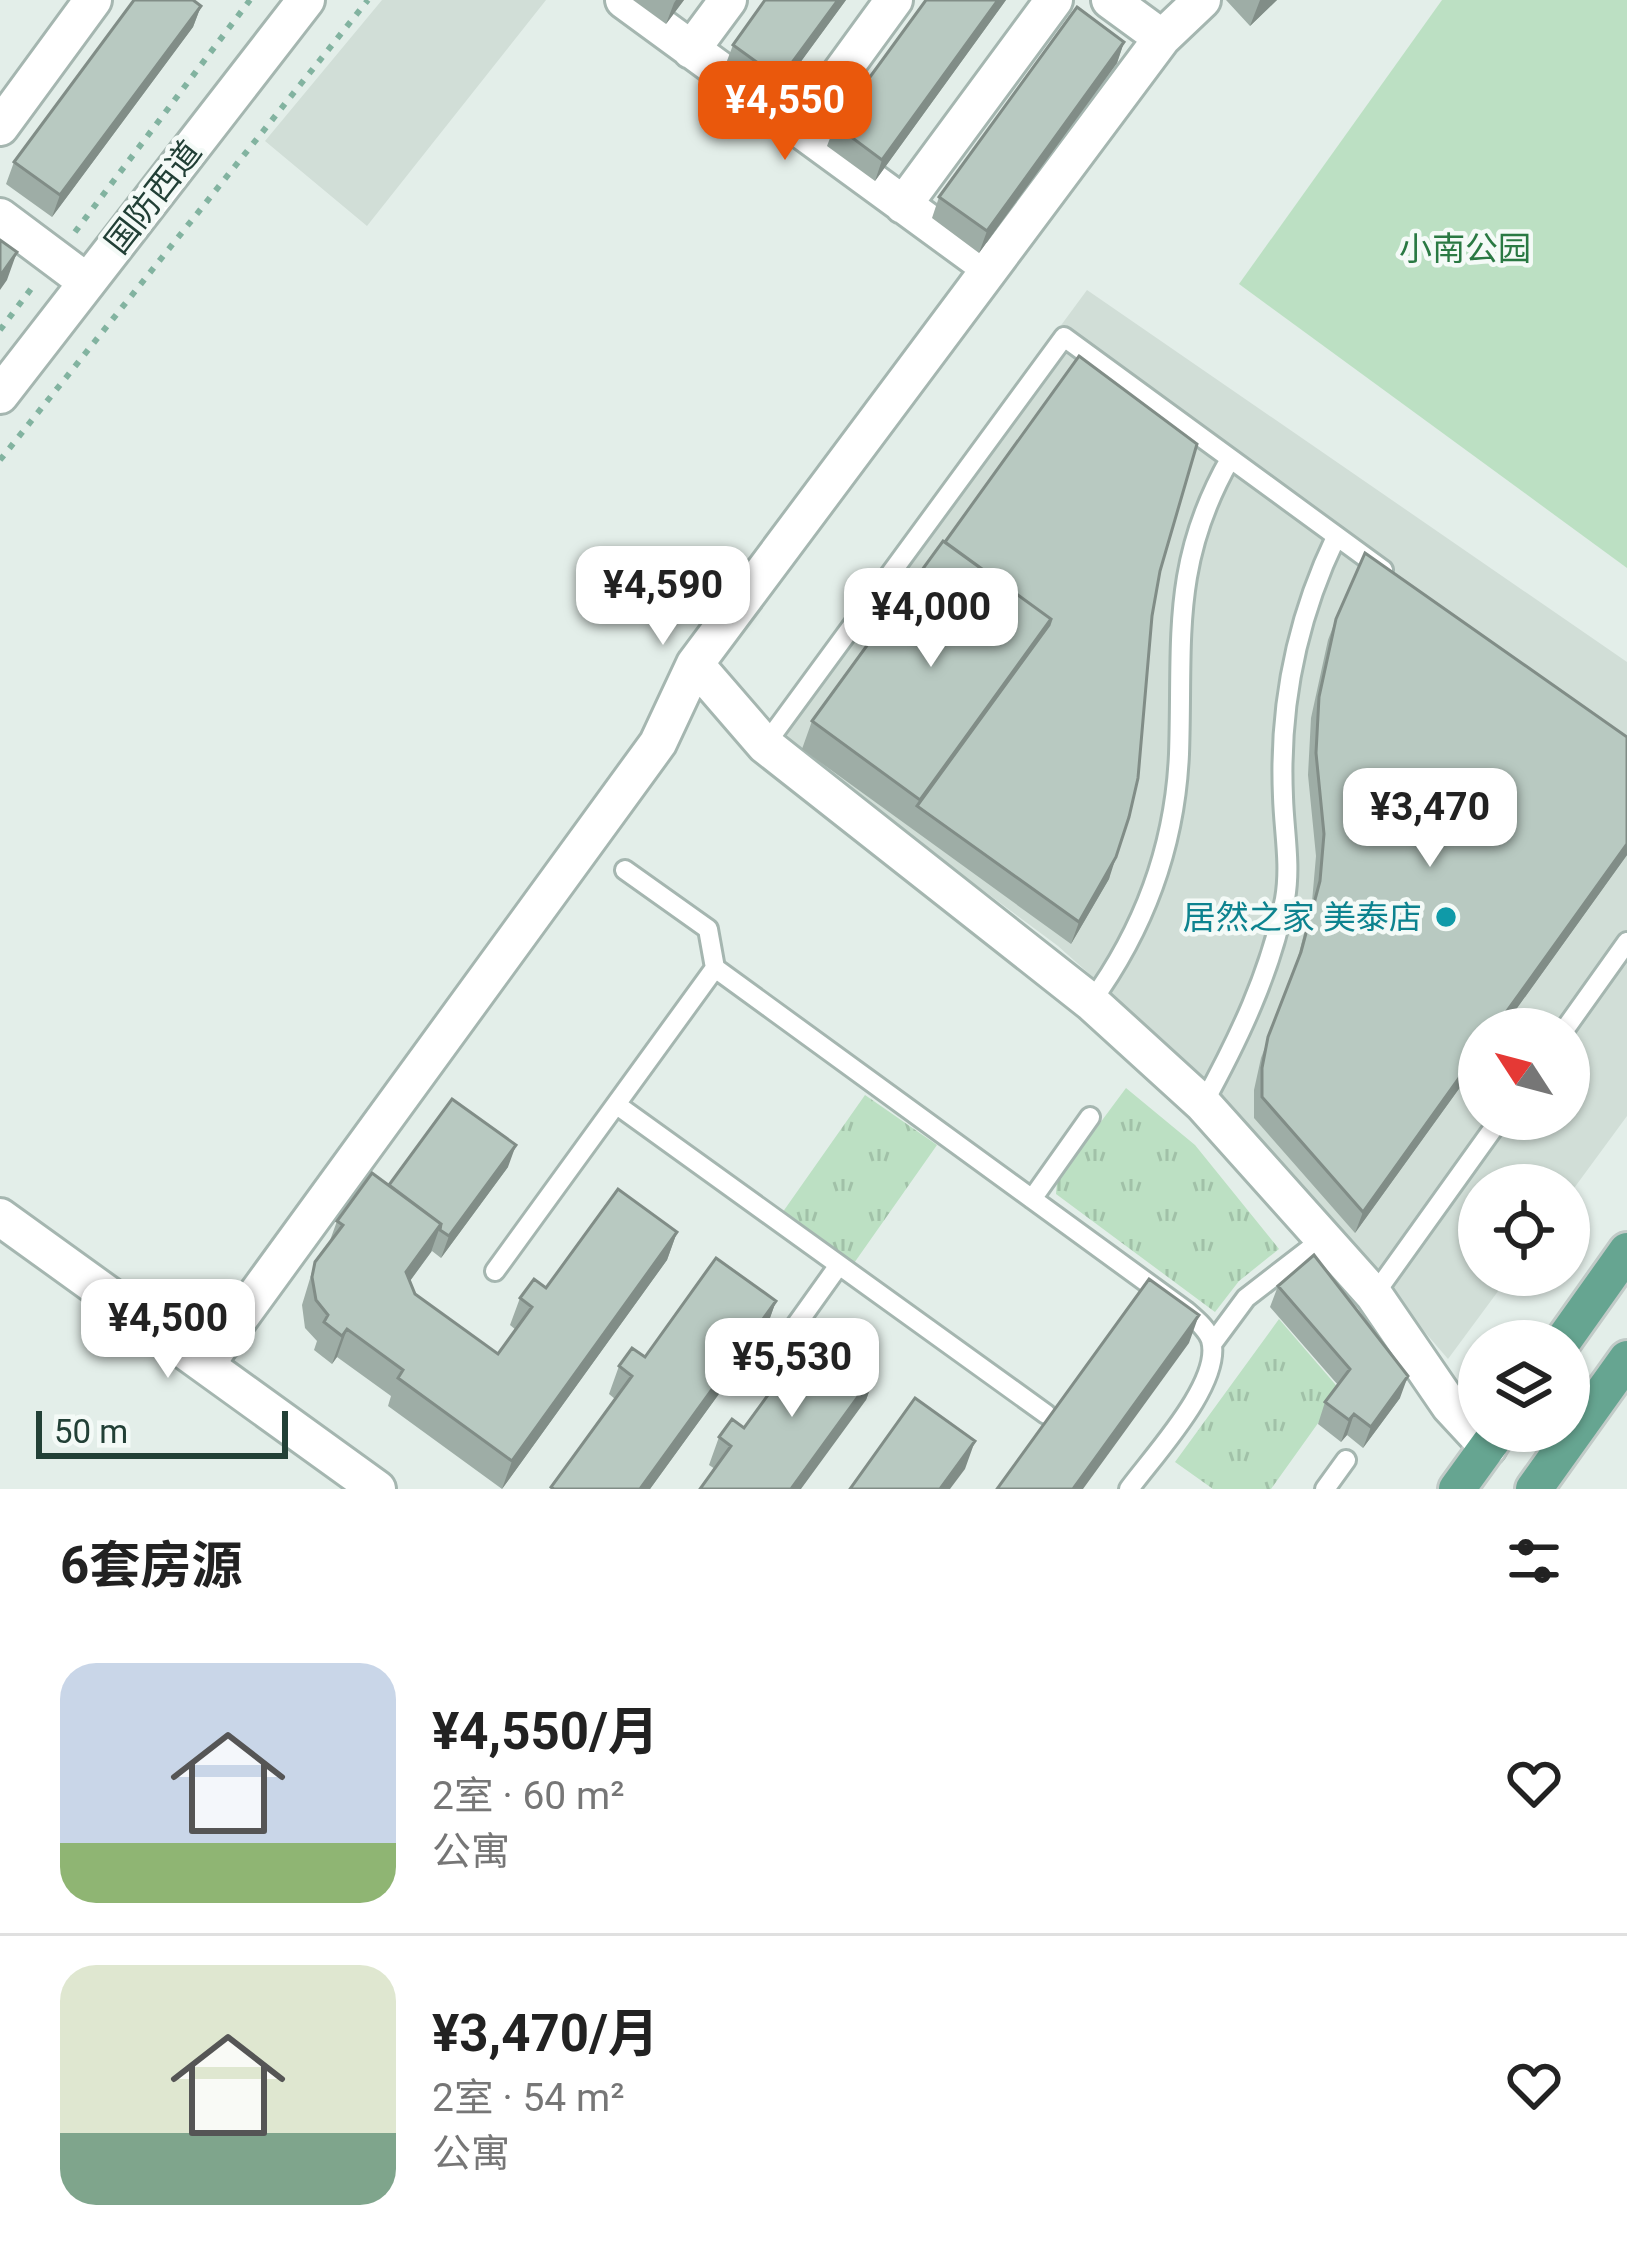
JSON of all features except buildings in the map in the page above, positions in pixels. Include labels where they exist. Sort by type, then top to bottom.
[{"type":"main road","points":[[1578,1320],[1627,1251]]},
{"type":"main road","points":[[1534,1489],[1627,1359]]},
{"type":"main road","points":[[1457,1489],[1484,1452]]},
{"type":"street","points":[[0,128],[93,0]]},
{"type":"street","name":"国防西道","points":[[0,394],[305,0]]},
{"type":"street","points":[[624,0],[989,267]]},
{"type":"street","points":[[691,50],[728,0]]},
{"type":"street","points":[[800,129],[895,0]]},
{"type":"street","points":[[903,205],[1054,0]]},
{"type":"street","points":[[1110,0],[1162,38]]},
{"type":"street","points":[[206,1364],[658,743],[695,664],[1162,38],[1202,0]]},
{"type":"street","points":[[0,218],[87,282]]},
{"type":"street","points":[[695,664],[765,745],[1091,1002],[1202,1104],[1374,1295],[1458,1412]]},
{"type":"street","points":[[0,1216],[366,1486]]},
{"type":"lane","points":[[765,745],[1064,337],[1394,578]]},
{"type":"lane","points":[[1091,1002],[1138,930],[1162,862],[1179,754],[1179,662],[1192,544],[1209,496],[1230,459]]},
{"type":"lane","points":[[1202,1104],[1250,1011],[1286,895],[1287,698],[1314,582],[1336,537]]},
{"type":"lane","points":[[626,870],[708,929],[715,968],[1186,1311],[1212,1344]]},
{"type":"lane","points":[[1580,1008],[1627,942]]},
{"type":"lane","points":[[495,1271],[715,968]]},
{"type":"lane","points":[[616,1105],[1046,1414]]},
{"type":"lane","points":[[1031,1198],[1090,1117]]},
{"type":"lane","points":[[1374,1295],[1485,1140]]},
{"type":"lane","points":[[1155,1489],[1134,1483],[1207,1382],[1212,1344],[1246,1298],[1324,1237]]},
{"type":"lane","points":[[794,1328],[838,1265]]},
{"type":"lane","points":[[1325,1489],[1346,1460]]},
{"type":"path","points":[[0,330],[250,0]]},
{"type":"path","points":[[0,460],[368,0]]},
{"type":"shaded area","points":[[382,0],[546,0],[367,226],[265,141]]},
{"type":"shaded area","points":[[1087,290],[1627,662],[1627,1116],[1590,1166],[1458,1164],[1458,1296],[1494,1296],[1477,1320],[1458,1320],[1458,1345],[1448,1359],[1231,1107],[1058,946],[765,728]]},
{"type":"green space","name":"小南公园","points":[[1442,0],[1627,0],[1627,568],[1239,284]]},
{"type":"green space","points":[[1126,1088],[1195,1145],[1279,1249],[1239,1281],[1215,1312],[1056,1194],[1057,1181]]},
{"type":"green space","points":[[865,1095],[937,1145],[852,1266],[780,1216]]},
{"type":"green space","points":[[1279,1319],[1341,1391],[1271,1489],[1213,1489],[1175,1462]]},
{"type":"place","name":"居然之家 美泰店","points":[[1446,917]]}]
